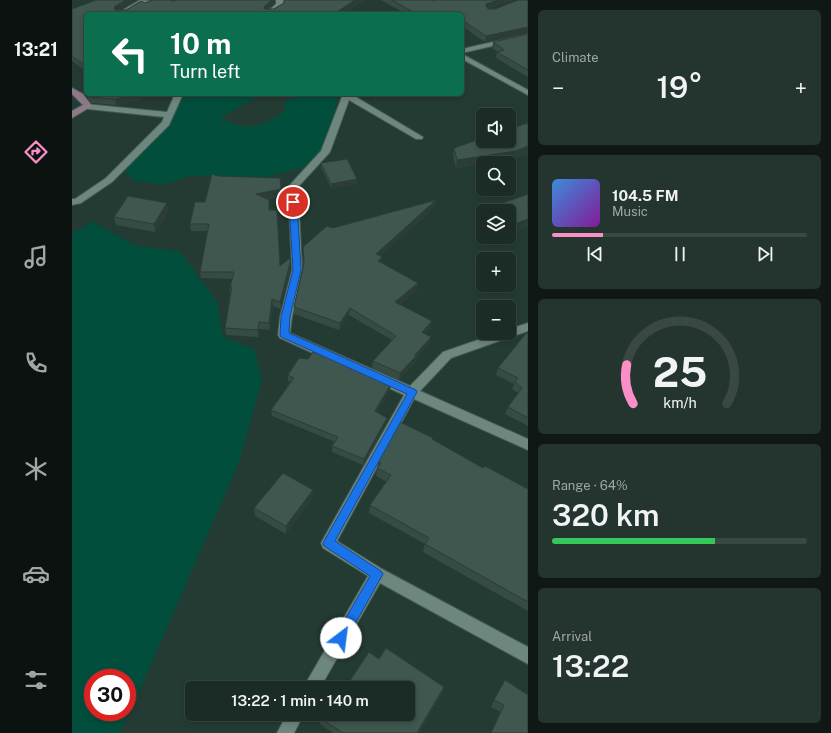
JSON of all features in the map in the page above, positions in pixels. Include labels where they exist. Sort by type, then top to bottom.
[{"type":"street","points":[[124,12],[146,1],[144,0]]},
{"type":"street","points":[[271,12],[280,5],[280,0]]},
{"type":"street","points":[[464,51],[528,36]]},
{"type":"street","points":[[464,57],[528,92]]},
{"type":"street","points":[[72,90],[80,96],[88,106]]},
{"type":"street","points":[[72,202],[78,200],[109,180],[166,123],[178,96]]},
{"type":"street","points":[[347,96],[325,152],[293,187],[297,270],[286,317],[284,335],[528,445]]},
{"type":"street","points":[[349,96],[419,137]]},
{"type":"street","points":[[72,115],[88,106],[170,115]]},
{"type":"street","points":[[528,327],[447,355],[412,392],[328,543],[377,574],[528,656]]},
{"type":"street","points":[[315,681],[377,574]]},
{"type":"street","points":[[285,733],[292,721]]},
{"type":"green space","points":[[184,96],[258,96],[220,118],[239,125],[255,126],[270,121],[278,116],[286,109],[283,103],[297,97],[338,97],[325,152],[307,166],[263,178],[190,176],[163,185],[133,180],[123,169],[146,150],[161,134]]},
{"type":"green space","points":[[93,222],[136,246],[180,251],[217,302],[223,337],[254,349],[262,380],[239,462],[136,699],[136,669],[84,669],[84,721],[125,721],[119,733],[72,733],[72,233]]},
{"type":"building","points":[[96,0],[126,0],[114,7],[115,10],[126,10],[141,1],[145,3],[153,0],[272,0],[264,7],[264,9],[274,9],[284,3],[284,0],[355,0],[337,12],[84,12],[84,65],[72,56],[72,9]]},
{"type":"building","points":[[392,0],[498,0],[486,4],[488,9],[495,9],[518,0],[528,0],[528,27],[486,36],[464,21],[464,12],[413,12]]},
{"type":"building","points":[[528,34],[528,70],[497,52],[504,50],[493,42]]},
{"type":"building","points":[[89,96],[128,96],[115,99]]},
{"type":"building","points":[[528,123],[528,146],[516,151],[457,160],[454,148],[476,140],[476,148],[516,148],[516,127]]},
{"type":"building","points":[[347,159],[357,179],[331,184],[321,163]]},
{"type":"building","points":[[212,174],[218,176],[280,178],[281,189],[256,194],[269,200],[269,210],[277,210],[280,266],[290,258],[290,263],[280,302],[272,299],[269,323],[259,322],[258,330],[225,328],[232,287],[230,287],[234,272],[200,272],[209,224],[190,224],[195,202],[205,202]]},
{"type":"building","points":[[528,194],[528,219],[516,223],[516,204],[499,204]]},
{"type":"building","points":[[128,196],[167,203],[154,224],[114,217]]},
{"type":"building","points":[[436,200],[376,254],[382,257],[378,261],[418,283],[395,302],[432,321],[422,332],[431,337],[400,373],[373,361],[396,336],[350,308],[340,323],[294,307],[304,263],[303,247],[327,226],[333,228]]},
{"type":"building","points":[[527,332],[528,418],[508,407],[522,388],[515,382],[518,378],[498,368]]},
{"type":"building","points":[[313,352],[345,363],[391,384],[375,411],[387,418],[364,459],[332,446],[338,437],[271,410],[294,378],[288,375],[299,358],[308,359]]},
{"type":"building","points":[[400,422],[433,438],[432,439],[483,468],[485,466],[528,489],[528,602],[425,544],[429,538],[370,505],[391,475],[377,468],[381,463],[378,462]]},
{"type":"building","points":[[283,473],[313,490],[286,526],[254,508]]},
{"type":"building","points":[[386,648],[444,687],[417,733],[343,733],[325,721],[415,721],[415,681],[350,681],[369,652],[379,659]]},
{"type":"building","points":[[505,680],[528,695],[528,733],[491,733],[504,705],[494,700]]},
{"type":"route","points":[[293,202],[297,270],[286,317],[284,335],[412,392],[328,543],[377,574],[341,638]]}]
